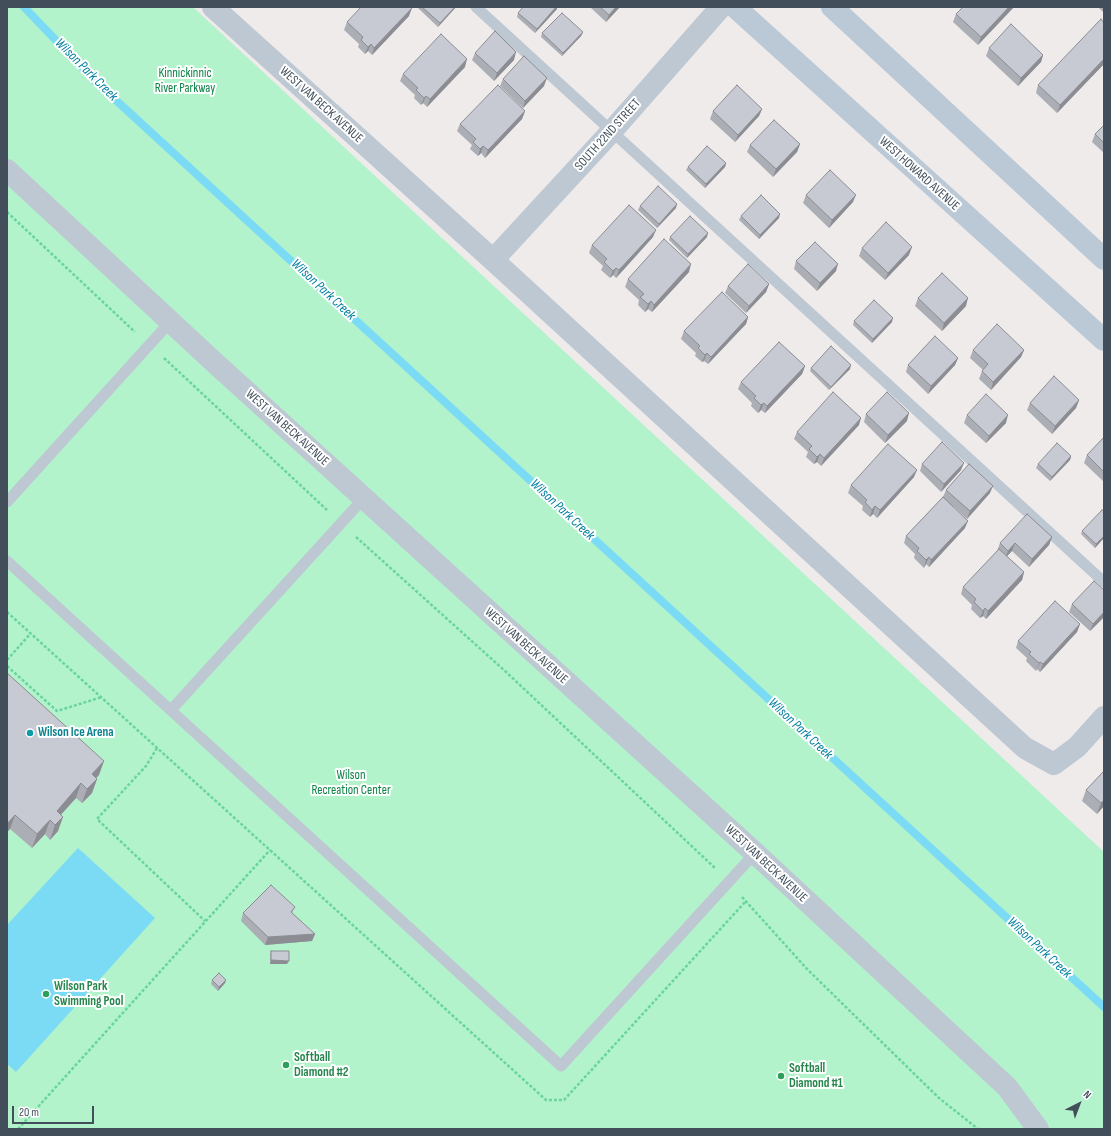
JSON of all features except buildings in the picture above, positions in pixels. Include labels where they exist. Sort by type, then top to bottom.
[{"type":"main road","name":"WEST HOWARD AVENUE","points":[[735,7],[1104,340]]},
{"type":"main road","points":[[832,7],[1104,259]]},
{"type":"street","name":"WEST VAN BECK AVENUE","points":[[213,7],[493,260],[1025,748],[1054,764],[1077,747],[1104,717]]},
{"type":"street","name":"SOUTH 22ND STREET","points":[[493,260],[612,132],[721,7]]},
{"type":"street","name":"WEST VAN BECK AVENUE","points":[[7,170],[364,498],[755,853],[1007,1087],[1038,1129]]},
{"type":"lane","points":[[476,7],[1104,582]]},
{"type":"lane","points":[[7,502],[148,344],[171,321]]},
{"type":"lane","points":[[171,710],[364,498]]},
{"type":"lane","points":[[7,561],[561,1066],[755,853]]},
{"type":"path","points":[[7,212],[341,523],[499,666],[650,806],[729,882],[807,969],[940,1098],[978,1129]]},
{"type":"path","points":[[7,660],[31,633]]},
{"type":"path","points":[[7,666],[57,711],[102,697]]},
{"type":"path","points":[[157,748],[146,766],[97,819],[206,921]]},
{"type":"path","points":[[18,1129],[270,850]]},
{"type":"green space","name":"Wilson Recreation Center","points":[[7,7],[193,7],[1104,852],[1104,1129],[7,1129]]},
{"type":"water","name":"Wilson Park Swimming Pool","points":[[78,848],[155,918],[16,1072],[7,1064],[7,925]]},
{"type":"waterway","name":"Wilson Park Creek","points":[[24,7],[95,81],[1104,1007]]},
{"type":"place","name":"Wilson Ice Arena","points":[[30,733]]},
{"type":"place","name":"Wilson Park Swimming Pool","points":[[46,994]]},
{"type":"place","name":"Softball Diamond #2","points":[[286,1065]]},
{"type":"place","name":"Softball Diamond #1","points":[[781,1076]]},
{"type":"park label","name":"Kinnickinnic River Parkway","points":[[185,82]]}]
